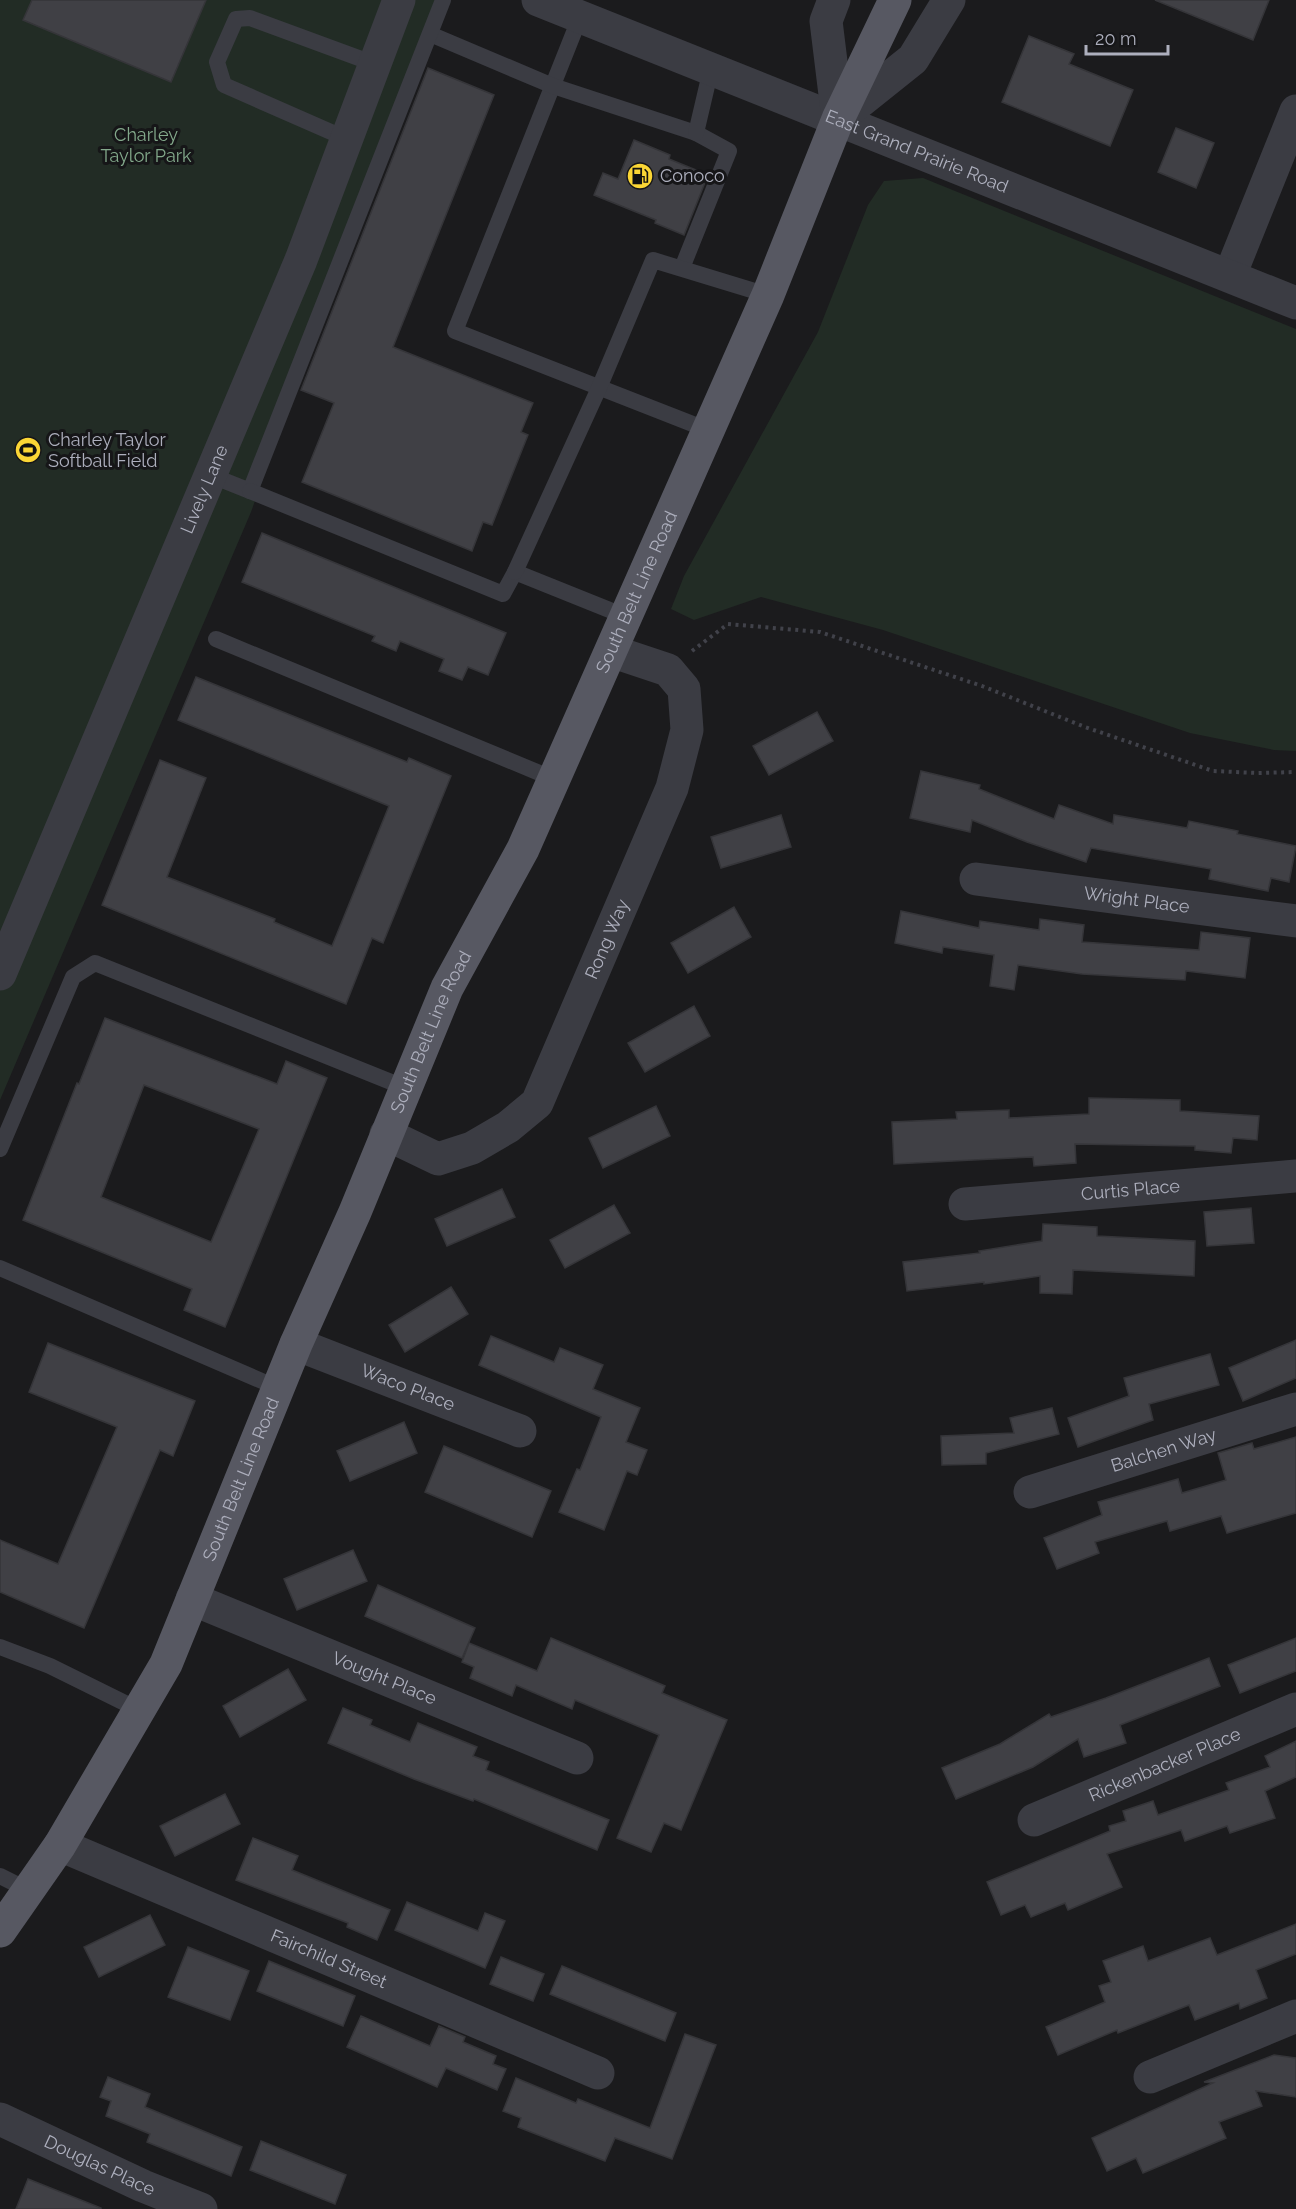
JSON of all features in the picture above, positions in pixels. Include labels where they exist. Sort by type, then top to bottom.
[{"type":"main road","name":"South Belt Line Road","points":[[0,1931],[14,1883],[60,1845],[166,1664],[296,1344],[355,1212],[447,988],[522,849],[554,779],[768,295],[838,119],[896,0]]},
{"type":"street","name":"Lively Lane","points":[[0,974],[301,260],[399,0]]},
{"type":"street","name":"East Grand Prairie Road","points":[[538,0],[1296,303]]},
{"type":"street","name":"South Belt Line Road","points":[[834,0],[826,21],[838,119]]},
{"type":"street","points":[[838,119],[913,59],[949,0]]},
{"type":"street","points":[[1230,275],[1296,111]]},
{"type":"street","points":[[611,651],[668,670]]},
{"type":"street","name":"Rong Way","points":[[386,1134],[438,1159],[472,1148],[508,1127],[537,1103],[672,788],[687,730],[684,689],[668,670]]},
{"type":"street","name":"Wright Place","points":[[976,879],[1296,921]]},
{"type":"street","name":"Curtis Place","points":[[965,1204],[1296,1176]]},
{"type":"street","name":"Waco Place","points":[[296,1344],[520,1431]]},
{"type":"street","name":"Balchen Way","points":[[1030,1492],[1296,1409]]},
{"type":"street","name":"Vought Place","points":[[192,1599],[577,1758]]},
{"type":"street","name":"Rickenbacker Place","points":[[1034,1820],[1296,1709]]},
{"type":"street","name":"Fairchild Street","points":[[60,1845],[598,2073]]},
{"type":"street","points":[[1150,2077],[1296,2016]]},
{"type":"street","name":"Douglas Place","points":[[0,2119],[143,2186],[201,2209]]},
{"type":"lane","points":[[250,491],[443,0]]},
{"type":"lane","points":[[580,17],[455,331],[708,430]]},
{"type":"lane","points":[[347,139],[224,85],[217,62],[236,19],[250,18],[375,64]]},
{"type":"lane","points":[[430,34],[553,86],[696,133],[729,152],[682,268]]},
{"type":"lane","points":[[696,133],[711,69]]},
{"type":"lane","points":[[210,475],[503,594],[599,388],[653,260],[768,295]]},
{"type":"lane","points":[[515,572],[627,617]]},
{"type":"lane","points":[[216,639],[554,779]]},
{"type":"lane","points":[[0,1149],[73,977],[95,963],[406,1088]]},
{"type":"lane","points":[[0,1268],[278,1388]]},
{"type":"lane","points":[[0,1647],[50,1666],[139,1710]]},
{"type":"path","points":[[668,670],[728,624],[820,632],[982,686],[1085,727],[1213,771],[1296,772]]},
{"type":"green space","name":"Charley Taylor Park","points":[[0,0],[435,0],[251,512],[0,1100]]},
{"type":"green space","points":[[923,178],[1296,329],[1296,751],[1274,750],[1190,733],[883,630],[761,597],[694,620],[671,609],[684,576],[818,332],[868,205],[884,181]]},
{"type":"building","points":[[32,0],[206,0],[171,82],[23,20]]},
{"type":"building","points":[[1155,0],[1269,0],[1253,40]]},
{"type":"building","points":[[1029,36],[1074,54],[1069,64],[1133,90],[1110,146],[1002,102]]},
{"type":"building","points":[[428,68],[494,95],[393,347],[533,403],[521,432],[528,435],[492,525],[483,522],[472,551],[302,482],[334,403],[301,390]]},
{"type":"building","points":[[1176,128],[1214,143],[1196,188],[1158,172]]},
{"type":"building","points":[[634,140],[670,155],[669,159],[708,175],[684,235],[655,223],[656,220],[594,195],[603,173],[618,179]]},
{"type":"building","points":[[262,533],[506,633],[488,675],[468,667],[462,680],[439,671],[444,659],[400,641],[396,651],[372,641],[375,636],[242,582]]},
{"type":"building","points":[[196,677],[407,762],[409,758],[451,776],[383,943],[372,938],[346,1004],[102,905],[160,760],[206,778],[167,877],[275,919],[274,922],[332,946],[389,806],[178,720]]},
{"type":"building","points":[[817,712],[833,741],[769,775],[753,746]]},
{"type":"building","points":[[921,771],[980,785],[979,789],[1054,819],[1059,805],[1113,824],[1114,815],[1187,828],[1189,821],[1296,846],[1289,882],[1271,878],[1268,891],[1209,879],[1211,869],[1091,848],[1086,862],[972,820],[970,832],[910,818]]},
{"type":"building","points":[[781,815],[791,847],[721,868],[711,837]]},
{"type":"building","points":[[734,907],[751,937],[688,973],[671,943]]},
{"type":"building","points":[[901,911],[979,928],[980,921],[1039,930],[1040,919],[1084,925],[1082,942],[1199,950],[1201,932],[1250,938],[1245,978],[1186,971],[1185,980],[1082,974],[1018,965],[1014,990],[990,986],[994,955],[943,947],[942,953],[895,943]]},
{"type":"building","points":[[694,1006],[710,1036],[645,1072],[628,1043]]},
{"type":"building","points":[[105,1018],[277,1084],[286,1061],[327,1078],[225,1327],[184,1310],[192,1289],[23,1220],[77,1083],[79,1084]],"holes":[[[144,1085],[259,1129],[211,1242],[101,1197]]]},
{"type":"building","points":[[1089,1098],[1180,1100],[1180,1111],[1259,1116],[1257,1140],[1233,1138],[1231,1153],[1195,1150],[1195,1146],[1075,1144],[1076,1163],[1034,1166],[1033,1157],[894,1164],[892,1122],[957,1119],[956,1112],[1009,1110],[1009,1118],[1089,1114]]},
{"type":"building","points":[[656,1106],[670,1136],[603,1168],[589,1138]]},
{"type":"building","points":[[502,1189],[515,1217],[447,1246],[435,1219]]},
{"type":"building","points":[[614,1205],[630,1233],[565,1268],[550,1240]]},
{"type":"building","points":[[1251,1208],[1254,1243],[1207,1246],[1204,1212]]},
{"type":"building","points":[[1043,1224],[1097,1227],[1097,1236],[1195,1241],[1194,1276],[1073,1270],[1072,1294],[1040,1293],[1040,1276],[907,1291],[903,1262],[980,1253],[979,1251],[1042,1241]]},
{"type":"building","points":[[451,1287],[468,1314],[405,1352],[389,1325]]},
{"type":"building","points":[[491,1336],[554,1362],[560,1348],[603,1365],[593,1389],[640,1408],[626,1442],[647,1450],[637,1475],[627,1471],[604,1530],[559,1512],[577,1469],[580,1470],[601,1417],[479,1365]]},
{"type":"building","points":[[1296,1340],[1296,1378],[1243,1401],[1229,1368]]},
{"type":"building","points":[[48,1343],[195,1401],[173,1456],[160,1450],[84,1628],[0,1592],[0,1540],[58,1564],[117,1427],[29,1392]]},
{"type":"building","points":[[1210,1354],[1219,1385],[1149,1404],[1153,1420],[1078,1447],[1068,1418],[1129,1396],[1124,1378]]},
{"type":"building","points":[[1052,1408],[1059,1434],[986,1453],[986,1464],[942,1465],[941,1436],[1014,1433],[1010,1418]]},
{"type":"building","points":[[404,1422],[417,1453],[350,1481],[337,1451]]},
{"type":"building","points":[[1296,1437],[1296,1513],[1227,1533],[1221,1516],[1170,1531],[1167,1521],[1095,1542],[1099,1553],[1057,1569],[1044,1538],[1102,1515],[1098,1502],[1178,1479],[1182,1493],[1226,1480],[1218,1453],[1252,1443],[1254,1449]]},
{"type":"building","points":[[444,1446],[551,1491],[532,1537],[425,1492]]},
{"type":"building","points":[[353,1550],[367,1581],[297,1610],[284,1579]]},
{"type":"building","points":[[378,1585],[475,1628],[462,1658],[365,1616]]},
{"type":"building","points":[[551,1638],[665,1686],[662,1693],[727,1720],[681,1830],[664,1823],[651,1852],[617,1838],[659,1735],[575,1700],[572,1709],[516,1685],[512,1696],[470,1678],[474,1667],[462,1662],[469,1643],[537,1671]]},
{"type":"building","points":[[1296,1638],[1296,1671],[1240,1693],[1228,1665]]},
{"type":"building","points":[[1209,1658],[1220,1686],[1120,1725],[1126,1743],[1084,1757],[1078,1739],[1033,1767],[956,1799],[942,1768],[1000,1744],[1049,1714],[1051,1717],[1106,1698]]},
{"type":"building","points":[[288,1669],[306,1700],[240,1737],[223,1706]]},
{"type":"building","points":[[343,1708],[372,1720],[370,1725],[410,1742],[418,1723],[477,1747],[473,1756],[489,1762],[486,1770],[609,1820],[597,1850],[474,1799],[473,1801],[414,1779],[328,1743]]},
{"type":"building","points":[[1296,1741],[1296,1777],[1265,1791],[1275,1818],[1230,1833],[1227,1826],[1185,1841],[1181,1830],[1107,1854],[1122,1887],[1068,1910],[1065,1903],[1031,1917],[1025,1905],[1001,1915],[987,1882],[1110,1831],[1109,1826],[1126,1821],[1123,1811],[1153,1801],[1158,1815],[1229,1790],[1226,1783],[1270,1767],[1265,1756]]},
{"type":"building","points":[[225,1794],[240,1824],[175,1856],[160,1826]]},
{"type":"building","points":[[253,1838],[298,1856],[292,1870],[390,1910],[377,1940],[347,1927],[348,1923],[236,1880]]},
{"type":"building","points":[[407,1902],[478,1931],[485,1913],[505,1921],[485,1968],[395,1930]]},
{"type":"building","points":[[150,1915],[165,1945],[99,1977],[84,1947]]},
{"type":"building","points":[[1296,1924],[1296,1954],[1256,1970],[1267,1998],[1240,2009],[1239,2003],[1195,2020],[1189,2005],[1118,2033],[1117,2030],[1058,2055],[1046,2027],[1105,2002],[1099,1986],[1111,1982],[1103,1961],[1143,1946],[1148,1961],[1210,1938],[1217,1955]]},
{"type":"building","points":[[188,1947],[249,1971],[230,2020],[168,1997]]},
{"type":"building","points":[[501,1957],[544,1974],[533,2001],[490,1984]]},
{"type":"building","points":[[269,1961],[355,1996],[343,2026],[257,1991]]},
{"type":"building","points":[[562,1966],[676,2013],[665,2041],[550,1994]]},
{"type":"building","points":[[361,2016],[430,2046],[439,2026],[465,2037],[463,2042],[496,2056],[493,2064],[506,2069],[497,2090],[446,2068],[437,2087],[347,2047]]},
{"type":"building","points":[[685,2034],[716,2045],[672,2159],[615,2138],[605,2161],[518,2127],[521,2118],[503,2111],[516,2078],[576,2103],[578,2099],[650,2128]]},
{"type":"building","points":[[1274,2055],[1296,2058],[1296,2097],[1256,2091],[1262,2106],[1219,2122],[1226,2138],[1143,2173],[1136,2158],[1107,2171],[1092,2138],[1213,2083],[1204,2082]]},
{"type":"building","points":[[108,2077],[150,2094],[145,2107],[242,2147],[231,2176],[147,2142],[150,2134],[106,2116],[111,2101],[100,2097]]},
{"type":"building","points":[[261,2141],[346,2175],[335,2204],[250,2170]]},
{"type":"building","points":[[28,2179],[101,2208],[101,2209],[16,2209]]},
{"type":"place","name":"Conoco","points":[[640,176]]},
{"type":"place","name":"Charley Taylor Softball Field","points":[[28,450]]}]
